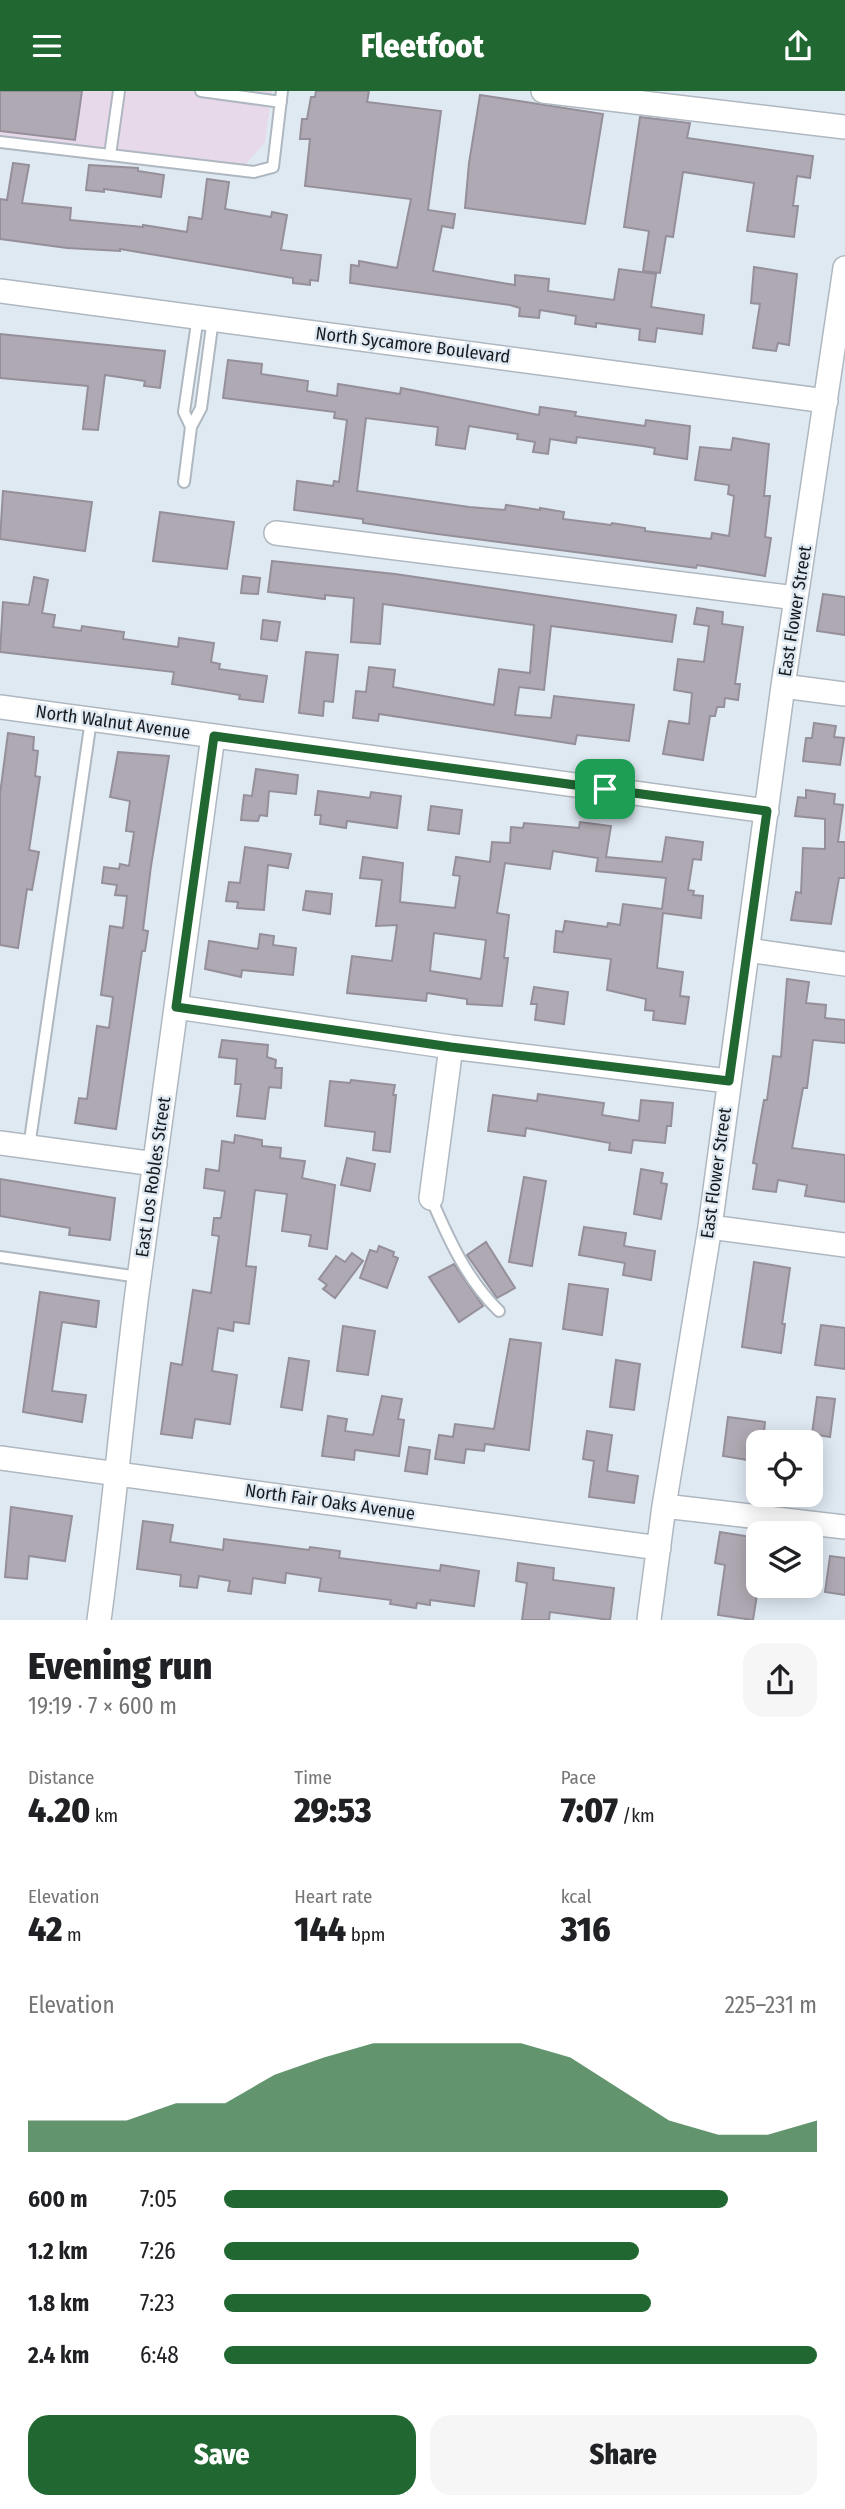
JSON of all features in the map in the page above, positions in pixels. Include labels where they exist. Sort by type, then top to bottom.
[{"type":"street","points":[[543,91],[845,127]]},
{"type":"street","name":"East Flower Street","points":[[649,1620],[664,1506],[710,1227],[796,598],[832,409],[845,268]]},
{"type":"street","name":"North Sycamore Boulevard","points":[[0,291],[205,317],[832,409]]},
{"type":"street","points":[[276,533],[796,598]]},
{"type":"street","points":[[783,686],[845,694]]},
{"type":"street","name":"North Walnut Avenue","points":[[0,706],[767,811]]},
{"type":"street","name":"East Los Robles Street","points":[[99,1620],[115,1502],[139,1277],[214,736]]},
{"type":"street","points":[[748,950],[845,964]]},
{"type":"street","points":[[176,1007],[451,1047],[729,1081]]},
{"type":"street","points":[[431,1198],[451,1047]]},
{"type":"street","points":[[0,1143],[155,1164]]},
{"type":"street","points":[[710,1227],[845,1245]]},
{"type":"street","name":"North Fair Oaks Avenue","points":[[0,1458],[659,1548]]},
{"type":"street","points":[[664,1506],[845,1527]]},
{"type":"lane","points":[[110,155],[120,91]]},
{"type":"lane","points":[[0,142],[254,172],[273,167],[282,97],[201,91]]},
{"type":"lane","points":[[191,427],[184,412],[205,317]]},
{"type":"lane","points":[[184,482],[191,427],[201,408],[205,317]]},
{"type":"lane","points":[[30,1147],[91,720]]},
{"type":"lane","points":[[431,1198],[449,1241],[486,1299],[499,1311]]},
{"type":"lane","points":[[0,1257],[139,1277]]},
{"type":"shaded area","points":[[0,91],[272,91],[265,142],[236,175],[0,148]]},
{"type":"building","points":[[0,91],[82,91],[75,140],[0,131]]},
{"type":"building","points":[[316,91],[369,91],[367,102],[441,111],[428,210],[455,214],[453,228],[442,226],[433,271],[515,285],[515,275],[549,279],[548,291],[614,300],[619,269],[656,274],[651,307],[704,315],[702,334],[657,328],[655,342],[639,340],[640,329],[596,323],[596,327],[575,324],[576,316],[540,310],[539,318],[519,316],[520,308],[510,305],[350,283],[351,265],[359,266],[359,261],[397,268],[411,199],[305,186],[310,139],[300,139],[302,119],[307,119],[311,97],[315,97]]},
{"type":"building","points":[[480,95],[603,114],[585,224],[465,208]]},
{"type":"building","points":[[640,117],[690,123],[687,138],[813,156],[810,178],[797,176],[793,206],[798,206],[794,237],[747,231],[754,183],[683,172],[673,237],[666,236],[660,273],[643,271],[649,231],[624,227]]},
{"type":"building","points":[[13,163],[29,165],[22,203],[71,208],[70,220],[143,225],[187,232],[189,217],[202,219],[207,179],[229,182],[225,209],[271,217],[272,212],[287,215],[281,250],[321,255],[318,281],[310,280],[310,285],[293,283],[293,278],[120,249],[67,248],[0,239],[0,199],[7,200]]},
{"type":"building","points":[[89,165],[138,168],[138,171],[164,175],[161,197],[104,189],[104,192],[86,190]]},
{"type":"building","points":[[754,267],[797,274],[789,345],[778,343],[776,351],[753,348],[760,304],[751,303]]},
{"type":"building","points":[[0,334],[165,351],[160,388],[144,386],[145,381],[105,375],[98,430],[83,429],[88,386],[0,378]]},
{"type":"building","points":[[228,360],[262,364],[261,374],[308,381],[307,391],[337,396],[338,384],[400,394],[401,388],[539,415],[540,407],[576,412],[575,416],[645,426],[646,420],[690,426],[687,459],[654,454],[655,448],[577,437],[576,443],[550,439],[548,454],[533,452],[535,442],[517,439],[518,434],[469,426],[465,449],[436,445],[438,427],[366,418],[357,491],[469,507],[505,510],[506,505],[540,508],[564,512],[563,519],[612,523],[645,528],[645,531],[711,539],[712,533],[729,536],[734,496],[728,494],[729,485],[695,480],[700,447],[731,450],[733,438],[769,444],[764,496],[770,496],[765,537],[771,538],[765,576],[697,565],[696,568],[430,533],[363,523],[363,519],[294,510],[297,481],[333,486],[334,481],[339,482],[347,420],[334,418],[335,412],[223,398]]},
{"type":"building","points":[[3,491],[92,502],[85,551],[0,539]]},
{"type":"building","points":[[160,512],[234,522],[227,569],[153,561]]},
{"type":"building","points":[[272,561],[395,574],[676,615],[672,642],[551,626],[544,690],[519,687],[515,715],[551,718],[554,696],[634,705],[629,741],[577,735],[575,744],[379,714],[378,721],[353,718],[356,691],[366,692],[369,667],[395,670],[393,687],[494,705],[499,669],[530,673],[534,625],[383,604],[380,644],[351,642],[354,598],[325,595],[325,599],[268,592]]},
{"type":"building","points":[[243,576],[260,578],[258,594],[241,593]]},
{"type":"building","points":[[34,577],[48,580],[42,613],[55,615],[53,627],[81,631],[82,626],[124,632],[123,639],[178,647],[179,638],[214,643],[211,662],[220,664],[219,669],[267,676],[263,702],[239,699],[240,695],[172,684],[174,672],[0,652],[3,602],[29,605]]},
{"type":"building","points":[[823,594],[845,597],[845,635],[817,631]]},
{"type":"building","points":[[697,608],[723,612],[722,624],[743,627],[735,684],[740,684],[738,700],[725,698],[724,707],[717,707],[715,716],[710,716],[703,760],[663,754],[669,721],[689,724],[692,693],[674,690],[678,659],[704,662],[709,626],[694,624]]},
{"type":"building","points":[[263,620],[280,622],[277,641],[261,639]]},
{"type":"building","points":[[306,652],[338,655],[333,702],[324,701],[323,716],[299,713]]},
{"type":"building","points":[[814,723],[836,726],[834,737],[844,738],[840,765],[803,761],[806,738],[812,738]]},
{"type":"building","points":[[8,733],[34,737],[33,750],[38,751],[35,776],[40,777],[29,850],[39,852],[32,890],[27,889],[18,948],[0,945],[0,794]]},
{"type":"building","points":[[118,752],[169,756],[143,930],[148,931],[145,951],[142,951],[116,1129],[75,1123],[79,1098],[87,1099],[97,1026],[109,1028],[113,997],[101,995],[110,926],[123,928],[127,896],[115,895],[117,885],[102,883],[104,867],[119,869],[120,864],[129,866],[134,832],[126,831],[130,801],[110,797]]},
{"type":"building","points":[[256,769],[298,775],[296,794],[269,791],[267,816],[260,815],[258,821],[241,820],[244,795],[252,796]]},
{"type":"building","points":[[806,790],[835,794],[834,804],[843,805],[838,842],[845,842],[845,878],[839,878],[831,924],[791,920],[796,892],[801,893],[803,848],[825,849],[825,819],[795,816],[798,797],[806,798]]},
{"type":"building","points":[[318,791],[370,798],[371,792],[401,796],[397,828],[347,821],[346,828],[320,824],[321,815],[315,815]]},
{"type":"building","points":[[431,806],[462,810],[459,834],[428,830]]},
{"type":"building","points":[[580,822],[611,826],[606,857],[662,862],[666,837],[703,842],[701,860],[693,859],[688,890],[694,891],[693,895],[703,896],[701,918],[663,913],[657,968],[683,972],[680,996],[689,997],[685,1024],[653,1020],[654,1011],[645,1010],[646,999],[607,990],[611,959],[554,952],[556,931],[563,932],[565,921],[607,927],[608,923],[620,925],[623,904],[662,909],[666,878],[596,871],[598,858],[553,851],[550,869],[505,863],[497,913],[509,915],[504,958],[508,958],[502,1006],[467,1004],[467,999],[427,993],[426,1001],[347,993],[352,956],[392,961],[397,925],[376,926],[382,880],[360,878],[363,857],[403,863],[400,902],[455,908],[460,876],[453,875],[456,857],[490,862],[492,842],[510,843],[511,827],[523,828],[524,823],[579,828]],"holes":[[[434,933],[486,940],[481,979],[430,971]]]},
{"type":"building","points":[[245,847],[291,854],[288,868],[268,865],[264,910],[237,908],[238,902],[226,901],[229,882],[240,883]]},
{"type":"building","points":[[306,891],[332,894],[330,914],[303,910]]},
{"type":"building","points":[[260,934],[274,936],[273,945],[296,948],[293,975],[242,970],[241,977],[205,969],[209,941],[258,949]]},
{"type":"building","points":[[787,979],[809,982],[806,1003],[826,1005],[825,1018],[845,1020],[845,1043],[813,1040],[807,1088],[803,1088],[792,1148],[845,1155],[845,1202],[805,1196],[807,1185],[778,1180],[776,1192],[753,1189],[757,1164],[753,1163],[764,1100],[767,1100],[773,1056],[781,1057]]},
{"type":"building","points":[[534,987],[568,992],[564,1024],[535,1020],[537,1004],[531,1004]]},
{"type":"building","points":[[222,1040],[268,1045],[267,1057],[276,1060],[275,1068],[282,1068],[281,1088],[269,1087],[265,1119],[237,1116],[241,1084],[235,1084],[237,1059],[219,1057]]},
{"type":"building","points":[[351,1080],[395,1085],[390,1152],[373,1150],[375,1132],[325,1126],[330,1081],[350,1083]]},
{"type":"building","points":[[538,1094],[604,1103],[602,1115],[639,1121],[641,1100],[673,1103],[671,1126],[667,1126],[665,1143],[633,1140],[631,1153],[609,1150],[610,1143],[526,1128],[525,1136],[488,1131],[493,1095],[537,1101]]},
{"type":"building","points":[[235,1135],[262,1140],[262,1146],[281,1148],[280,1158],[305,1161],[302,1178],[335,1185],[327,1249],[309,1246],[311,1235],[282,1231],[287,1194],[255,1190],[246,1266],[256,1267],[249,1324],[234,1322],[233,1331],[218,1328],[212,1371],[237,1375],[230,1424],[195,1419],[192,1438],[161,1434],[171,1363],[182,1365],[193,1290],[211,1293],[219,1236],[212,1235],[214,1218],[221,1218],[225,1191],[204,1188],[206,1169],[219,1171],[222,1141],[234,1143]]},
{"type":"building","points":[[347,1158],[375,1164],[370,1191],[341,1185]]},
{"type":"building","points":[[641,1169],[663,1173],[661,1183],[667,1184],[661,1219],[634,1214]]},
{"type":"building","points":[[524,1177],[546,1181],[532,1266],[509,1262]]},
{"type":"building","points":[[0,1179],[115,1198],[110,1240],[69,1235],[70,1228],[0,1216]]},
{"type":"building","points":[[584,1227],[626,1233],[624,1246],[655,1251],[651,1280],[623,1275],[625,1263],[579,1255]]},
{"type":"building","points":[[486,1242],[515,1288],[497,1298],[467,1255]]},
{"type":"building","points":[[379,1246],[394,1252],[393,1256],[398,1258],[387,1288],[360,1278],[370,1250],[377,1252]]},
{"type":"building","points":[[352,1253],[363,1261],[335,1298],[323,1289],[327,1285],[319,1279],[336,1256],[345,1262]]},
{"type":"building","points":[[754,1262],[790,1268],[781,1353],[742,1347]]},
{"type":"building","points":[[454,1264],[483,1306],[459,1322],[429,1277]]},
{"type":"building","points":[[569,1284],[608,1289],[602,1335],[563,1329]]},
{"type":"building","points":[[40,1292],[99,1301],[96,1327],[62,1322],[52,1391],[86,1395],[82,1422],[23,1412]]},
{"type":"building","points":[[821,1325],[845,1328],[845,1369],[815,1365]]},
{"type":"building","points":[[343,1326],[375,1331],[368,1375],[337,1371]]},
{"type":"building","points":[[510,1339],[541,1343],[529,1450],[485,1444],[484,1451],[466,1449],[464,1463],[435,1459],[439,1435],[453,1437],[455,1424],[494,1429]]},
{"type":"building","points":[[289,1358],[309,1361],[302,1410],[281,1407]]},
{"type":"building","points":[[616,1360],[640,1364],[634,1410],[610,1407]]},
{"type":"building","points":[[382,1396],[402,1399],[398,1419],[404,1420],[399,1456],[355,1450],[354,1460],[322,1456],[328,1416],[347,1419],[345,1431],[373,1435]]},
{"type":"building","points":[[817,1397],[835,1399],[830,1437],[823,1436],[823,1430],[813,1430]]},
{"type":"building","points":[[728,1417],[765,1422],[764,1430],[746,1430],[746,1460],[723,1456]]},
{"type":"building","points":[[587,1431],[612,1435],[607,1471],[638,1476],[634,1503],[589,1497],[594,1461],[583,1459]]},
{"type":"building","points":[[409,1447],[430,1450],[427,1474],[405,1471]]},
{"type":"building","points":[[11,1507],[72,1516],[65,1561],[29,1556],[27,1579],[5,1577]]},
{"type":"building","points":[[143,1521],[173,1525],[170,1542],[223,1550],[224,1539],[309,1550],[310,1547],[340,1551],[339,1558],[440,1571],[441,1565],[479,1571],[474,1606],[430,1600],[430,1605],[417,1603],[416,1608],[390,1604],[391,1600],[319,1591],[321,1578],[286,1573],[285,1583],[253,1578],[251,1594],[228,1591],[230,1581],[199,1576],[197,1588],[180,1586],[181,1575],[137,1569]]},
{"type":"building","points":[[720,1532],[746,1536],[746,1598],[757,1598],[753,1620],[718,1615],[725,1565],[715,1563]]},
{"type":"building","points":[[830,1556],[845,1558],[845,1595],[825,1592]]},
{"type":"building","points":[[518,1563],[554,1568],[553,1580],[614,1588],[610,1620],[550,1612],[549,1620],[522,1620],[527,1583],[516,1581]]},
{"type":"route","points":[[214,736],[605,789],[767,811],[729,1081],[451,1047],[176,1007],[214,736]]}]
